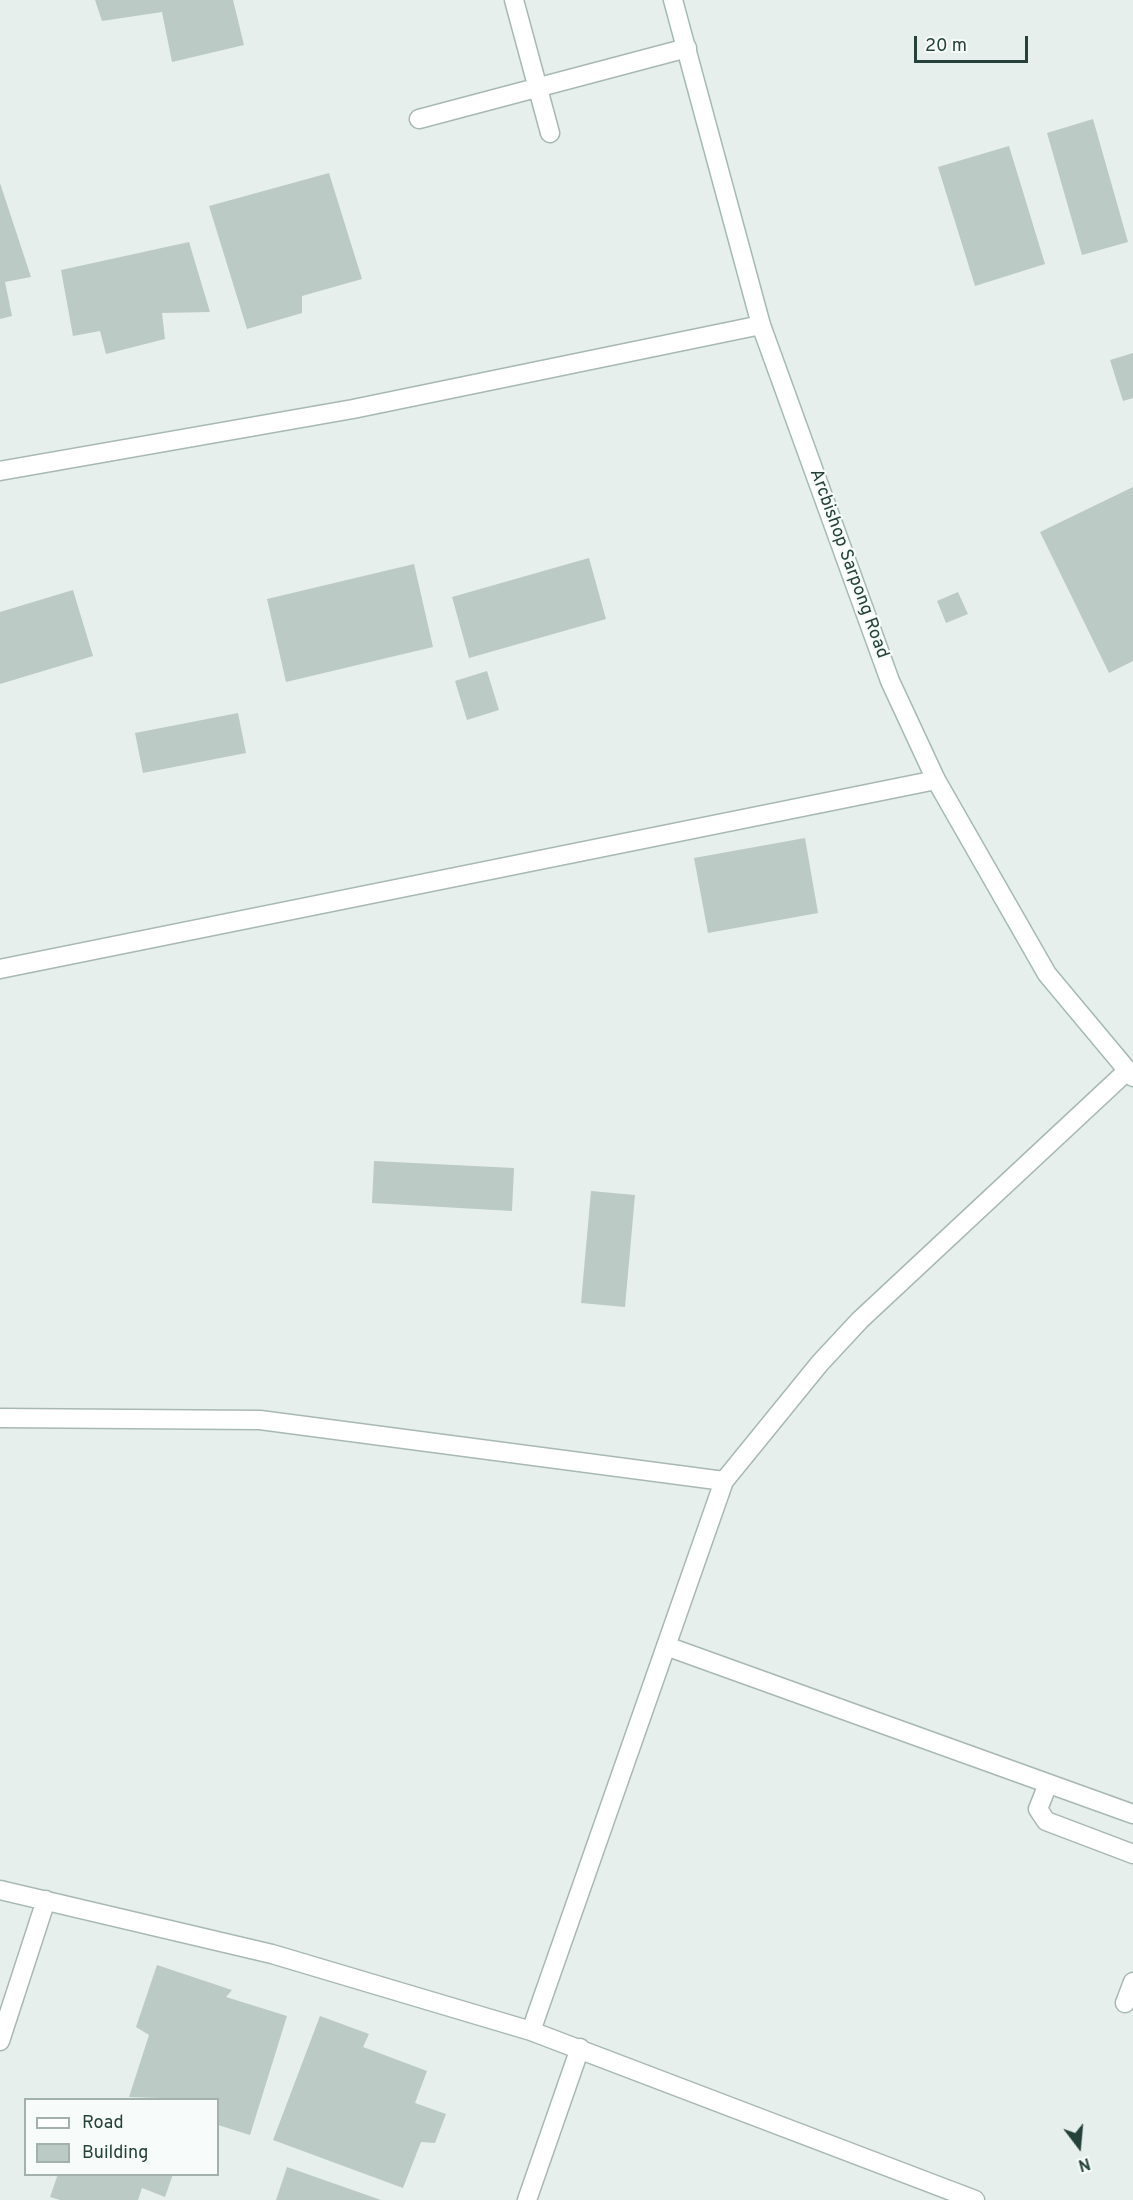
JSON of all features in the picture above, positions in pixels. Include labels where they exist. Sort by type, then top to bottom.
[{"type":"street","points":[[514,0],[550,133]]},
{"type":"street","name":"Arcbishop Sarpong Road","points":[[673,0],[761,325],[890,681],[936,780],[1047,974],[1130,1074]]},
{"type":"street","points":[[419,119],[687,48]]},
{"type":"street","points":[[0,471],[353,409],[761,325]]},
{"type":"street","points":[[0,969],[936,780]]},
{"type":"street","points":[[531,2031],[724,1480],[820,1363],[860,1320],[1130,1074]]},
{"type":"street","points":[[0,1418],[260,1420],[724,1480]]},
{"type":"street","points":[[666,1646],[1133,1815]]},
{"type":"street","points":[[1048,1784],[1038,1809],[1046,1821],[1133,1854]]},
{"type":"street","points":[[0,1890],[272,1954],[531,2031],[975,2200]]},
{"type":"street","points":[[0,2041],[46,1900]]},
{"type":"street","points":[[1125,2003],[1133,1982]]},
{"type":"street","points":[[527,2200],[580,2048]]},
{"type":"building","points":[[95,0],[233,0],[244,45],[172,62],[162,12],[102,21]]},
{"type":"building","points":[[1093,119],[1128,242],[1082,255],[1047,133]]},
{"type":"building","points":[[1009,146],[1045,264],[975,286],[938,167]]},
{"type":"building","points":[[329,173],[362,279],[302,296],[302,313],[247,329],[209,206]]},
{"type":"building","points":[[0,183],[31,277],[5,282],[12,316],[0,319]]},
{"type":"building","points":[[189,242],[210,312],[162,313],[165,339],[106,354],[100,331],[73,336],[61,270]]},
{"type":"building","points":[[1133,353],[1133,398],[1123,401],[1110,360]]},
{"type":"building","points":[[1133,487],[1133,661],[1109,673],[1040,532]]},
{"type":"building","points":[[589,558],[606,619],[469,658],[452,597]]},
{"type":"building","points":[[414,564],[433,647],[286,682],[267,599]]},
{"type":"building","points":[[73,590],[93,656],[0,684],[0,612]]},
{"type":"building","points":[[958,592],[968,614],[946,623],[937,601]]},
{"type":"building","points":[[487,671],[499,710],[467,720],[455,681]]},
{"type":"building","points":[[238,713],[246,753],[143,773],[135,733]]},
{"type":"building","points":[[805,838],[818,913],[708,933],[694,858]]},
{"type":"building","points":[[374,1161],[514,1168],[512,1211],[372,1203]]},
{"type":"building","points":[[591,1191],[635,1195],[625,1307],[581,1303]]},
{"type":"building","points":[[157,1965],[232,1990],[226,1997],[287,2016],[250,2135],[219,2125],[219,2098],[129,2097],[149,2035],[136,2027]]},
{"type":"building","points":[[320,2016],[369,2034],[363,2047],[427,2071],[415,2103],[446,2114],[435,2143],[421,2142],[403,2188],[273,2140]]},
{"type":"building","points":[[287,2167],[381,2200],[276,2200]]},
{"type":"building","points":[[57,2176],[172,2176],[165,2197],[142,2188],[138,2200],[60,2200],[50,2197]]}]
